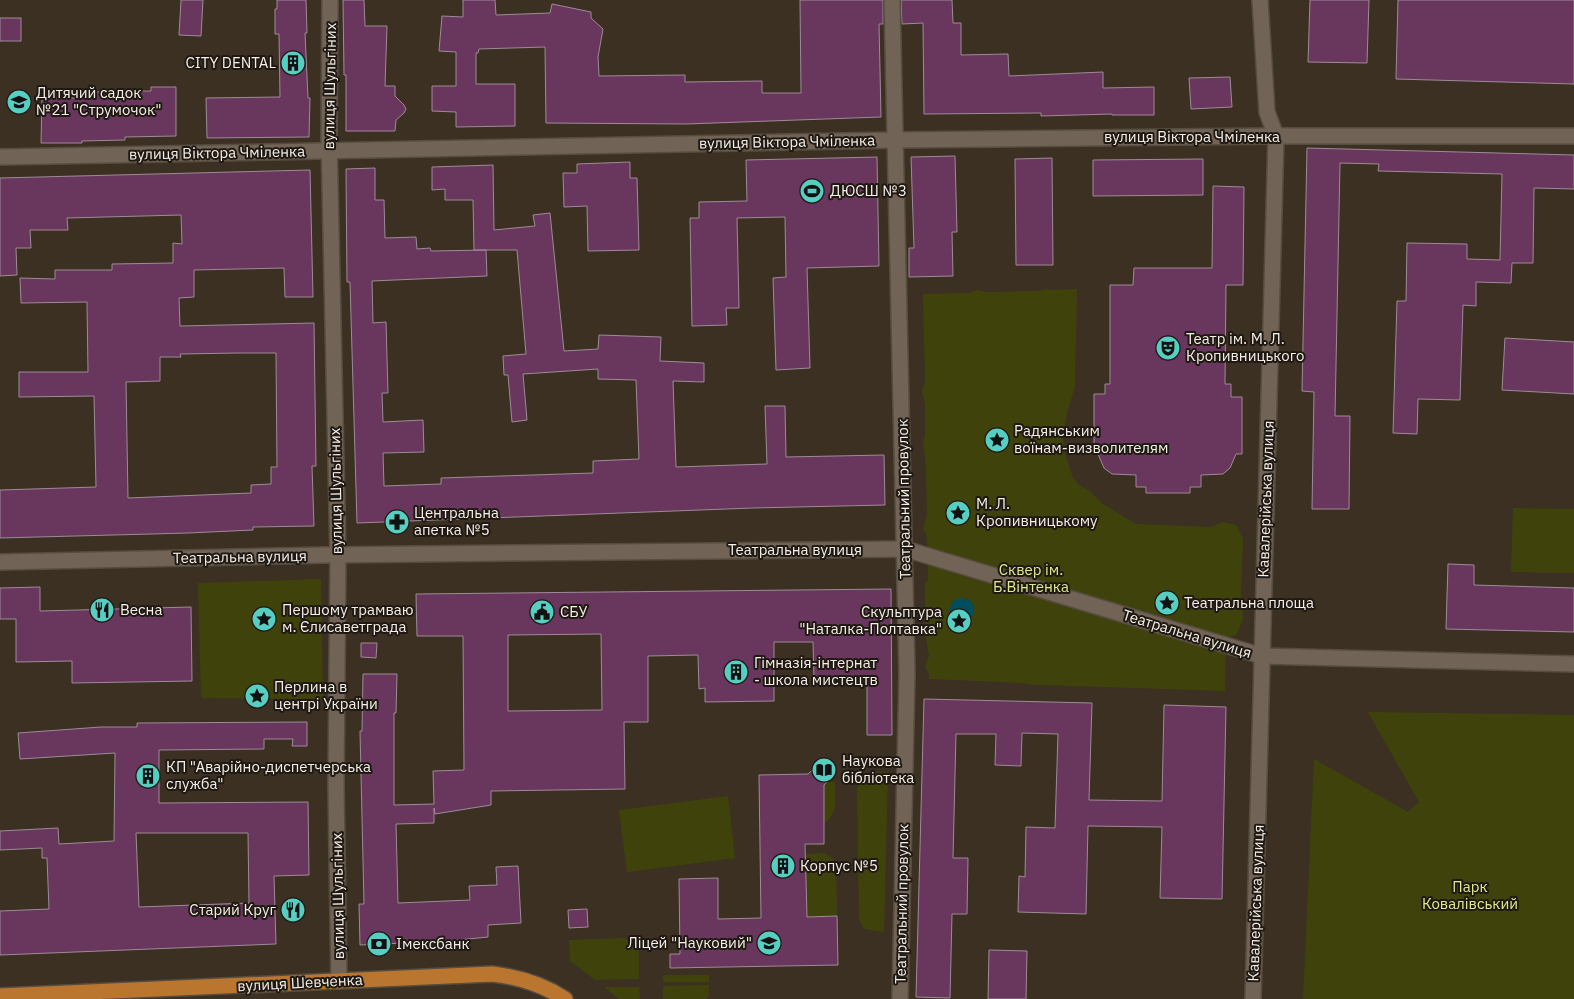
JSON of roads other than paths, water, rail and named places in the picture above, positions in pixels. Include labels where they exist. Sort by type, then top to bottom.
[{"type":"main road","name":"вулиця Шевченка","points":[[0,996],[492,974],[525,979],[565,999]]},
{"type":"street","name":"вулиця Шульгіних","points":[[330,0],[329,151],[338,555],[336,786],[339,981]]},
{"type":"street","name":"Театральний провулок","points":[[892,0],[908,673],[900,999]]},
{"type":"street","name":"Кавалерійська вулиця","points":[[1253,999],[1276,136],[1267,112],[1260,0]]},
{"type":"street","name":"вулиця Віктора Чміленка","points":[[0,157],[896,140],[1276,136],[1574,136]]},
{"type":"street","name":"Театральна вулиця","points":[[0,562],[338,555],[905,549],[1262,656],[1574,664]]},
{"type":"water","points":[[962,598],[970,602],[974,610],[970,618],[962,622],[954,618],[950,610],[954,602]]},
{"type":"place","name":"CITY DENTAL","points":[[293,63]]},
{"type":"place","name":"Дитячий садок №21 \"Струмочок\"","points":[[19,102]]},
{"type":"place","name":"ДЮСШ №3","points":[[812,191]]},
{"type":"place","name":"Театр ім. М. Л. Кропивницького","points":[[1168,348]]},
{"type":"place","name":"Радянським воїнам-визволителям","points":[[997,440]]},
{"type":"place","name":"М. Л. Кропивницькому","points":[[958,513]]},
{"type":"place","name":"Центральна апетка №5","points":[[397,522]]},
{"type":"place","name":"Театральна площа","points":[[1167,603]]},
{"type":"place","name":"Весна","points":[[102,610]]},
{"type":"place","name":"СБУ","points":[[542,612]]},
{"type":"place","name":"Першому трамваю м. Єлисаветграда","points":[[264,619]]},
{"type":"place","name":"Скульптура \"Наталка-Полтавка\"","points":[[959,621]]},
{"type":"place","name":"Гімназія-інтернат - школа мистецтв","points":[[736,672]]},
{"type":"place","name":"Перлина в центрі України","points":[[257,696]]},
{"type":"place","name":"Наукова бібліотека","points":[[824,770]]},
{"type":"place","name":"КП \"Аварійно-диспетчерська служба\"","points":[[148,776]]},
{"type":"place","name":"Корпус №5","points":[[783,866]]},
{"type":"place","name":"Старий Круг","points":[[293,910]]},
{"type":"place","name":"Ліцей \"Науковий\"","points":[[769,943]]},
{"type":"place","name":"Імексбанк","points":[[379,944]]},
{"type":"park label","name":"Сквер ім. Б.Вінтенка","points":[[1031,578]]},
{"type":"park label","name":"Парк Ковалівський","points":[[1470,896]]}]
